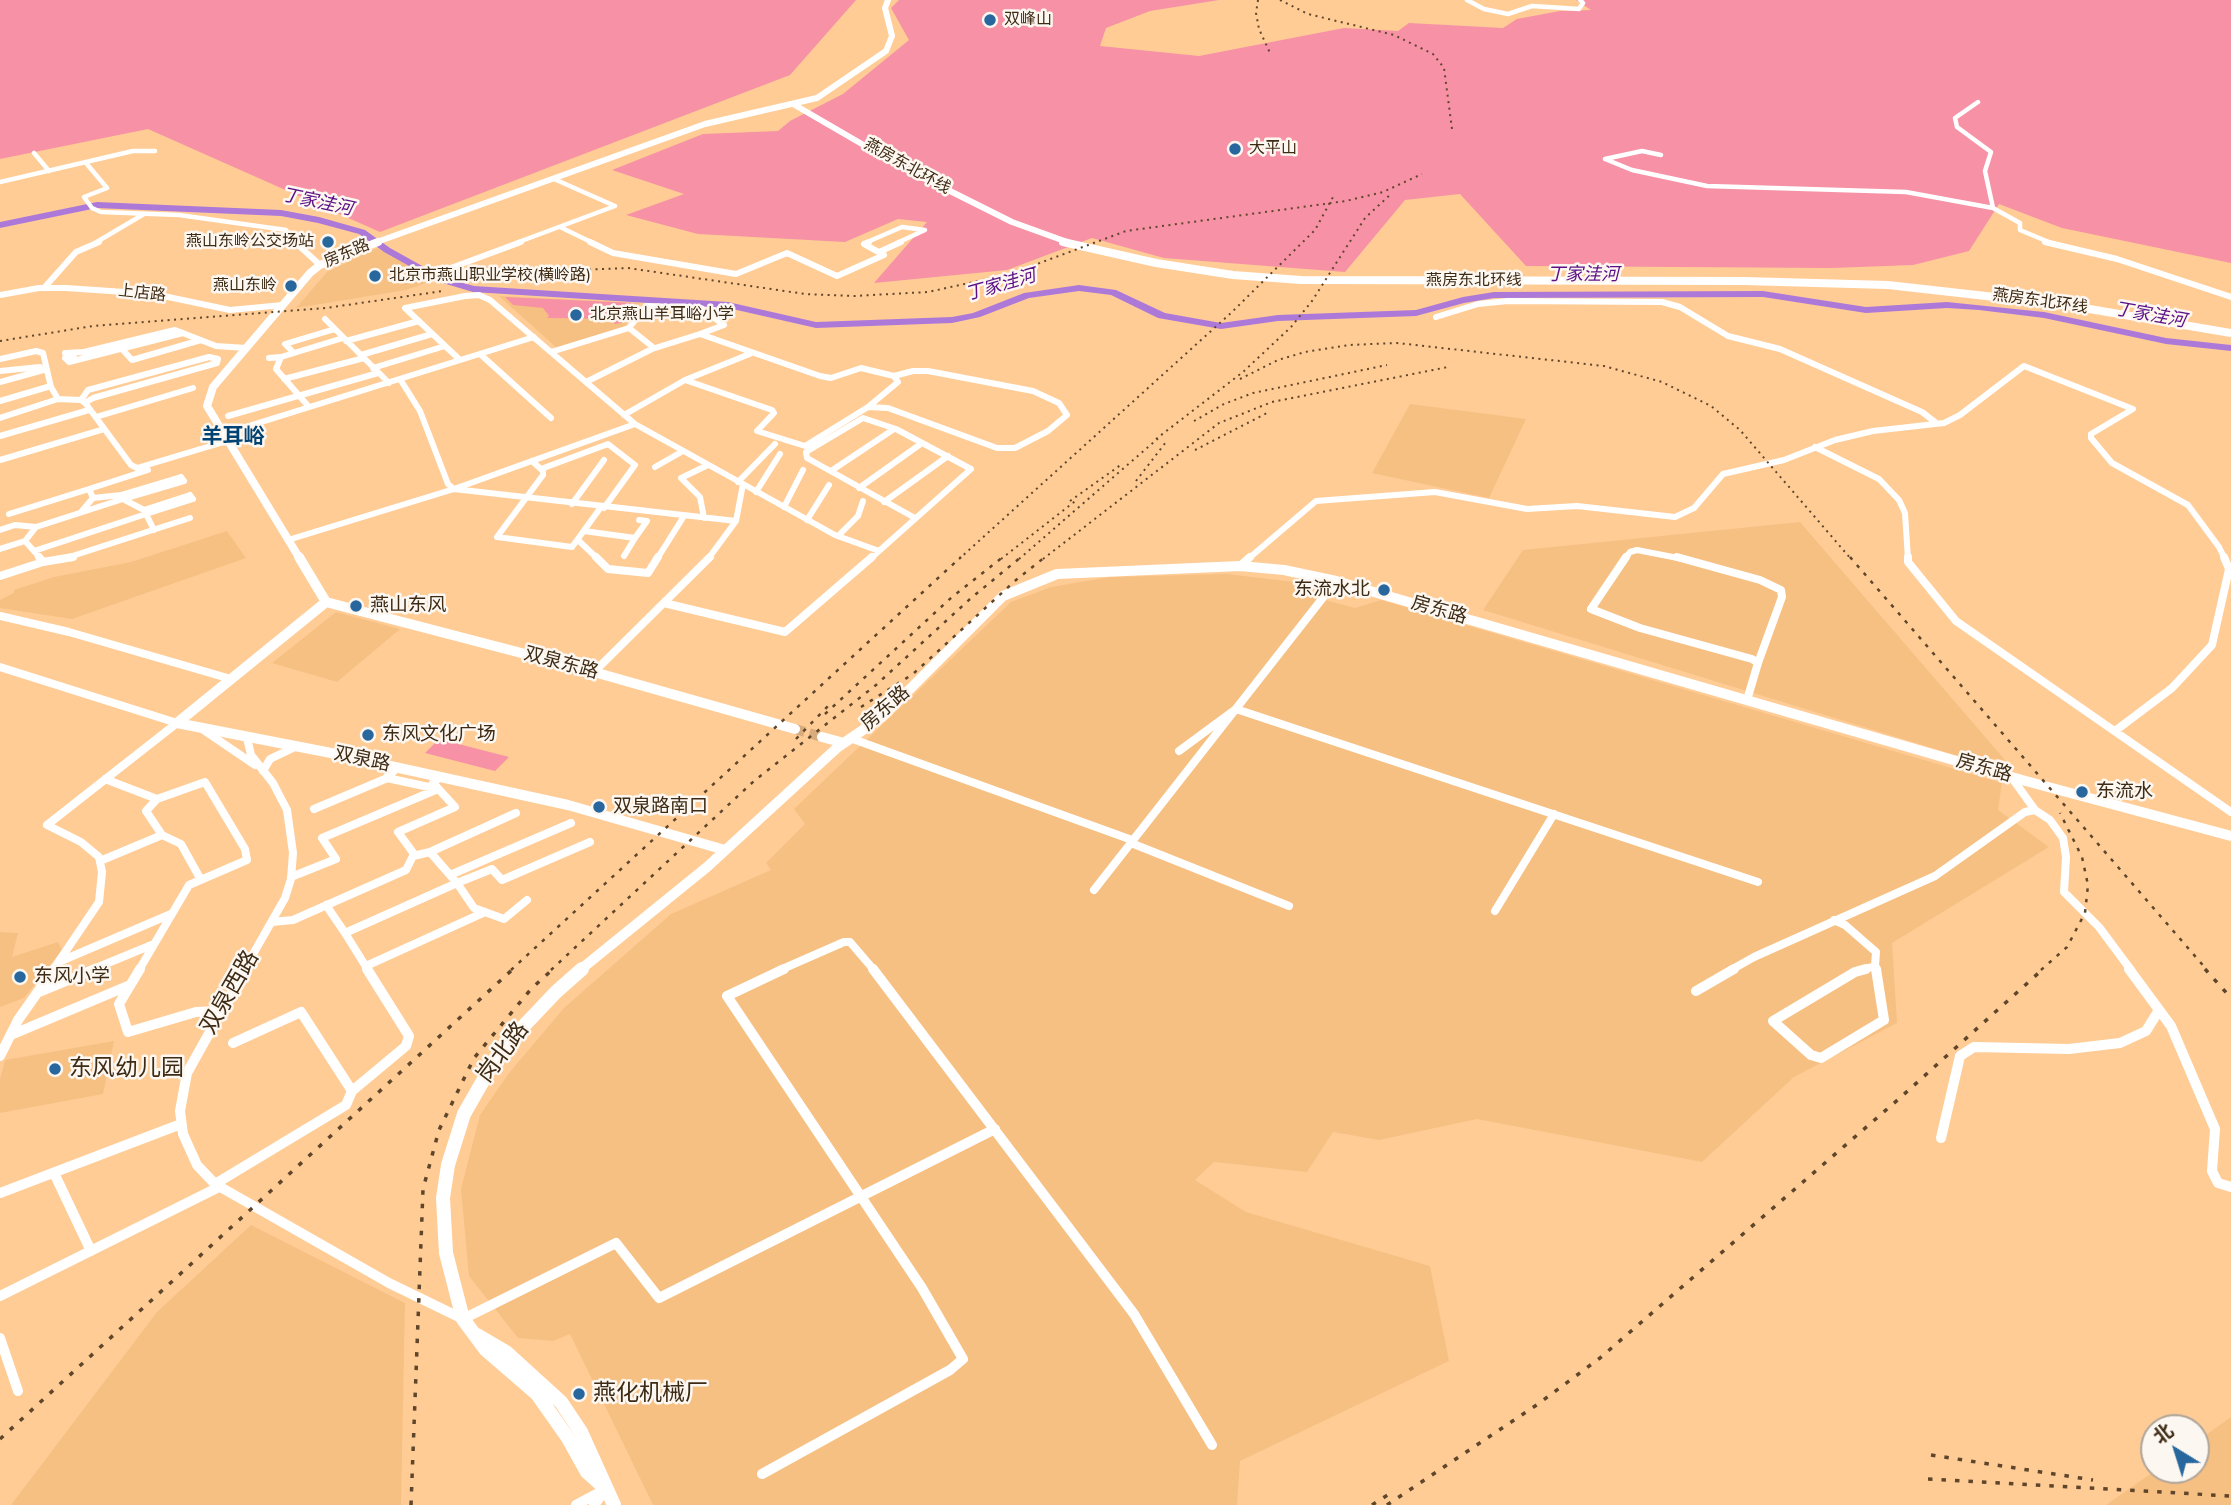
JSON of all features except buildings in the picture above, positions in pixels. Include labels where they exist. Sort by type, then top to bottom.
[{"type":"main road","name":"房东路","points":[[326,602],[209,412],[207,400],[213,387],[310,273],[320,265],[369,245],[705,124],[795,104],[822,95],[886,51],[892,36],[885,8],[888,0]]},
{"type":"main road","name":"燕房东北环线","points":[[795,104],[928,180],[1005,219],[1066,240],[1156,263],[1233,275],[1301,280],[1744,281],[1888,285],[2043,302],[2231,331]]},
{"type":"main road","name":"房东路","points":[[725,850],[847,741],[882,717],[1003,596],[1057,574],[1240,566],[1284,570],[1336,581],[2017,779],[2231,836]]},
{"type":"main road","name":"双泉东路","points":[[326,602],[594,672],[795,729]]},
{"type":"main road","points":[[177,723],[326,602]]},
{"type":"main road","name":"双泉路","points":[[177,723],[397,768],[439,783],[568,805],[725,850]]},
{"type":"main road","points":[[822,737],[847,741]]},
{"type":"main road","name":"岗北路","points":[[614,1505],[606,1489],[587,1472],[562,1429],[537,1394],[486,1350],[463,1319],[446,1252],[443,1198],[457,1132],[473,1096],[500,1051],[524,1024],[591,961],[725,850]]},
{"type":"street","points":[[1467,0],[1484,9],[1508,14],[1532,6],[1579,9],[1583,4],[1580,0]]},
{"type":"street","points":[[1978,102],[1955,118],[1956,127],[1991,152],[1985,172],[1993,208]]},
{"type":"street","points":[[0,182],[133,151],[155,151]]},
{"type":"street","points":[[1661,155],[1642,151],[1605,159],[1632,170],[1707,186],[1906,192],[1993,208],[2020,223],[2020,230],[2034,238],[2068,249],[2117,259],[2231,297]]},
{"type":"street","points":[[34,153],[49,171]]},
{"type":"street","points":[[86,163],[107,188],[84,197],[92,208],[101,212],[220,220],[286,230],[300,249],[320,265]]},
{"type":"street","points":[[440,272],[615,206],[554,179]]},
{"type":"street","points":[[44,288],[76,252],[103,240],[144,214]]},
{"type":"street","points":[[561,227],[613,253],[736,274],[787,253],[837,276],[884,255],[864,244],[902,227],[925,230],[879,252]]},
{"type":"street","name":"上店路","points":[[0,295],[44,288],[154,294],[230,310],[283,305]]},
{"type":"street","points":[[460,360],[405,308],[479,295],[490,300],[635,424],[807,520],[838,536],[879,551]]},
{"type":"street","points":[[1436,317],[1478,304],[1508,300],[1662,302],[1680,307],[1728,335],[1769,346],[1803,360],[1922,412],[1936,422]]},
{"type":"street","points":[[551,352],[629,328],[646,306],[701,309],[724,325],[654,348],[586,382]]},
{"type":"street","points":[[325,319],[388,383]]},
{"type":"street","points":[[269,358],[281,358],[419,321]]},
{"type":"street","points":[[629,328],[654,348]]},
{"type":"street","points":[[294,353],[285,344],[335,329]]},
{"type":"street","points":[[184,333],[69,362],[65,358],[175,330],[184,333],[216,346],[246,348]]},
{"type":"street","points":[[284,379],[432,334]]},
{"type":"street","points":[[700,334],[829,378],[859,368],[894,376],[913,371],[928,371],[1033,391],[1051,397],[1067,415],[1048,431],[1015,448],[997,448],[888,408],[868,407]]},
{"type":"street","points":[[0,418],[58,399],[85,404],[131,465],[137,468],[309,407],[534,337]]},
{"type":"street","points":[[122,349],[132,360],[201,340]]},
{"type":"street","points":[[228,416],[300,397],[445,346]]},
{"type":"street","points":[[0,359],[40,351],[51,387],[58,399]]},
{"type":"street","points":[[65,353],[84,352]]},
{"type":"street","points":[[624,415],[685,380],[752,353]]},
{"type":"street","points":[[480,354],[551,418]]},
{"type":"street","points":[[0,436],[85,404],[93,398],[217,363],[218,359],[209,357],[88,390],[85,404]]},
{"type":"street","points":[[281,358],[276,369],[309,407]]},
{"type":"street","points":[[1240,566],[1316,501],[1435,492],[1527,509],[1577,506],[1675,517],[1694,508],[1723,474],[1784,460],[1815,447],[1873,431],[1944,423],[1961,415],[2024,366],[2133,409],[2091,434],[2091,438],[2112,463],[2188,505],[2219,547],[2229,569],[2212,645],[2172,688],[2115,731]]},
{"type":"street","points":[[0,371],[46,368]]},
{"type":"street","points":[[0,382],[46,368]]},
{"type":"street","points":[[685,380],[772,410],[774,413],[757,431],[805,446],[868,407],[897,385],[894,376]]},
{"type":"street","points":[[400,379],[420,411],[448,484],[454,489],[736,521]]},
{"type":"street","points":[[0,401],[51,387]]},
{"type":"street","points":[[96,417],[193,388]]},
{"type":"street","points":[[664,603],[785,632],[971,469],[894,429],[863,418],[806,452],[807,458],[915,518]]},
{"type":"street","points":[[288,540],[454,489],[635,424]]},
{"type":"street","points":[[0,460],[104,429]]},
{"type":"street","points":[[831,471],[894,429]]},
{"type":"street","points":[[859,488],[922,443]]},
{"type":"street","points":[[532,461],[544,475],[497,537],[572,548],[635,464],[608,444],[541,469]]},
{"type":"street","points":[[594,672],[717,550],[736,521],[741,483],[775,444]]},
{"type":"street","points":[[1815,447],[1878,479],[1899,500],[1905,513],[1908,562],[1956,621],[2231,811]]},
{"type":"street","points":[[655,467],[683,451]]},
{"type":"street","points":[[757,492],[780,454]]},
{"type":"street","points":[[884,502],[948,456]]},
{"type":"street","points":[[572,504],[604,460]]},
{"type":"street","points":[[9,514],[175,462]]},
{"type":"street","points":[[704,518],[700,498],[681,478],[708,465]]},
{"type":"street","points":[[784,507],[803,470]]},
{"type":"street","points":[[0,530],[15,525],[36,527],[81,512],[122,497],[181,477],[184,481],[122,497],[93,498],[81,512]]},
{"type":"street","points":[[807,520],[829,485]]},
{"type":"street","points":[[89,489],[93,498]]},
{"type":"street","points":[[0,554],[193,499],[190,495],[145,512]]},
{"type":"street","points":[[122,497],[145,512],[154,530]]},
{"type":"street","points":[[838,536],[858,516],[863,502]]},
{"type":"street","points":[[578,540],[608,569],[648,573],[684,516]]},
{"type":"street","points":[[0,576],[43,562],[71,558],[190,519]]},
{"type":"street","points":[[624,556],[647,521],[639,520]]},
{"type":"street","points":[[29,546],[36,527]]},
{"type":"street","points":[[584,531],[635,538]]},
{"type":"street","points":[[0,549],[29,546]]},
{"type":"street","points":[[29,546],[43,562]]},
{"type":"street","points":[[1746,701],[1782,597],[1781,590],[1760,580],[1668,555],[1637,550],[1630,552],[1591,609],[1640,628],[1752,659],[1758,663]]},
{"type":"street","points":[[1094,890],[1336,581]]},
{"type":"street","points":[[0,616],[69,632],[231,679]]},
{"type":"street","name":"双泉路","points":[[0,667],[177,723]]},
{"type":"street","points":[[1179,751],[1236,709]]},
{"type":"street","points":[[1236,709],[1758,882]]},
{"type":"street","points":[[0,1056],[37,993],[99,902],[102,885],[100,861],[81,842],[47,825],[177,723]]},
{"type":"street","name":"双泉西路","points":[[202,729],[263,771]]},
{"type":"street","name":"双泉西路","points":[[247,738],[251,755],[281,797],[291,825],[291,877],[285,898],[187,1073],[181,1098],[181,1124],[197,1165],[217,1185],[389,1283],[463,1319]]},
{"type":"street","points":[[847,741],[966,778],[1132,840],[1131,843],[1289,906]]},
{"type":"street","points":[[263,771],[270,759],[295,746]]},
{"type":"street","points":[[314,809],[387,778],[397,768]]},
{"type":"street","points":[[387,778],[439,783]]},
{"type":"street","points":[[105,779],[157,799]]},
{"type":"street","points":[[2017,779],[2035,810],[2050,820],[2063,838],[2067,858],[2064,892],[2099,927],[2172,1026],[2216,1129],[2212,1171],[2218,1183],[2231,1188]]},
{"type":"street","points":[[201,880],[181,844],[162,835],[146,811],[157,799],[205,782],[245,849],[247,860],[201,880],[189,885],[119,1004],[128,1032],[196,1012],[222,1010]]},
{"type":"street","points":[[272,922],[293,920],[406,870],[414,854],[398,832],[455,807],[439,783]]},
{"type":"street","points":[[291,877],[336,859],[322,838],[439,783]]},
{"type":"street","points":[[1696,991],[1754,957],[1935,876],[2025,813],[2035,810]]},
{"type":"street","points":[[413,856],[430,852],[516,813]]},
{"type":"street","points":[[1495,911],[1554,814]]},
{"type":"street","points":[[345,933],[571,823]]},
{"type":"street","points":[[100,861],[162,835]]},
{"type":"street","points":[[454,879],[492,869],[502,880],[590,842]]},
{"type":"street","points":[[430,852],[454,879],[474,908],[504,919],[527,900]]},
{"type":"street","points":[[0,1296],[217,1185],[346,1105],[352,1091],[406,1046],[409,1036],[326,905]]},
{"type":"street","points":[[366,967],[485,912]]},
{"type":"street","points":[[58,962],[172,914]]},
{"type":"street","points":[[1834,920],[1871,946],[1875,952],[1884,1020],[1821,1058],[1811,1055],[1773,1021],[1855,972],[1875,966]]},
{"type":"street","points":[[762,1474],[950,1370],[963,1359],[963,1354],[922,1288],[727,996],[844,942],[850,942],[864,957],[1135,1314],[1212,1445]]},
{"type":"street","points":[[37,993],[155,943]]},
{"type":"street","points":[[11,1035],[130,985]]},
{"type":"street","points":[[1941,1138],[1960,1056],[1974,1047],[2069,1049],[2120,1043],[2146,1031],[2160,1010]]},
{"type":"street","points":[[233,1043],[300,1012],[352,1091]]},
{"type":"street","points":[[0,1193],[181,1124]]},
{"type":"street","points":[[463,1319],[617,1243],[659,1298],[995,1129]]},
{"type":"street","points":[[54,1173],[91,1251]]},
{"type":"street","points":[[0,1338],[18,1391]]},
{"type":"street","points":[[576,1505],[606,1489]]},
{"type":"street","points":[[594,1505],[606,1489]]},
{"type":"shaded area","points":[[0,0],[856,0],[790,75],[380,232],[148,129],[0,159]]},
{"type":"shaded area","points":[[899,0],[1219,0],[1150,11],[1106,28],[1100,46],[1199,56],[1344,28],[1398,31],[1409,23],[1503,28],[1517,19],[1560,11],[1591,10],[1576,0],[2231,0],[2231,263],[2062,228],[1999,204],[1969,251],[1913,265],[1832,268],[1526,266],[1460,194],[1405,200],[1345,272],[1164,258],[1092,238],[1007,270],[874,283],[927,222],[898,219],[845,242],[698,234],[626,215],[684,194],[612,170],[703,134],[778,131],[790,121],[843,94],[909,40],[891,8]]},
{"type":"shaded area","name":"北京市燕山职业学校(横岭路)","points":[[377,248],[434,280],[406,290],[296,308],[327,272]]},
{"type":"shaded area","name":"北京燕山羊耳峪小学","points":[[499,296],[640,303],[624,327],[557,348]]},
{"type":"shaded area","points":[[505,297],[634,303],[623,322],[615,324],[609,319],[547,318],[549,316],[543,308],[513,305]]},
{"type":"shaded area","points":[[1410,404],[1526,419],[1489,498],[1372,473]]},
{"type":"shaded area","points":[[1800,522],[2005,760],[1955,755],[1483,610],[1523,550]]},
{"type":"shaded area","points":[[227,531],[246,558],[72,619],[0,608],[0,600],[14,593],[14,590],[54,577],[131,562]]},
{"type":"shaded area","points":[[1227,574],[1295,582],[1303,594],[1355,608],[1381,600],[2002,783],[1998,810],[2049,847],[1892,943],[1897,1023],[1794,1077],[1702,1162],[1477,1119],[1379,1140],[1333,1132],[1307,1172],[1214,1162],[1195,1180],[1246,1212],[1430,1266],[1449,1361],[1240,1461],[1237,1505],[653,1505],[570,1334],[553,1341],[518,1338],[469,1276],[461,1189],[480,1115],[509,1073],[564,1008],[671,914],[771,870],[766,863],[805,824],[794,809],[1011,602],[1051,587],[1110,577]]},
{"type":"shaded area","points":[[336,612],[400,629],[337,682],[272,663]]},
{"type":"shaded area","points":[[439,739],[509,757],[495,771],[425,753]]},
{"type":"shaded area","name":"东风小学","points":[[0,932],[18,933],[12,957],[58,942],[62,950],[24,998],[0,1007]]},
{"type":"shaded area","name":"东风幼儿园","points":[[114,1041],[103,1094],[0,1113],[0,1079],[5,1060]]},
{"type":"shaded area","points":[[251,1225],[405,1303],[401,1505],[11,1505],[157,1312]]},
{"type":"shaded area","points":[[2231,1417],[2231,1505],[2106,1505],[2140,1481],[2140,1484],[2210,1484],[2210,1432]]},
{"type":"waterway","name":"丁家洼河","points":[[0,225],[97,205],[281,213],[362,232],[387,250],[439,279],[473,289],[728,305],[816,325],[952,320],[976,315],[1027,295],[1079,288],[1113,292],[1162,316],[1221,326],[1278,318],[1416,313],[1494,295],[1763,294],[1866,310],[1947,305],[1979,307],[2044,315],[2166,341],[2231,348]]},
{"type":"tunnel","points":[[795,729],[822,737]]},
{"type":"railway","points":[[1258,0],[1256,13],[1259,29],[1270,53]]},
{"type":"railway","points":[[1280,0],[1308,14],[1394,35],[1433,54],[1444,68],[1452,129]]},
{"type":"railway","points":[[1330,203],[1383,192],[1422,174]]},
{"type":"railway","points":[[1156,439],[1243,372],[1291,327],[1312,301],[1365,218],[1391,194]]},
{"type":"railway","points":[[1330,203],[1333,197]]},
{"type":"railway","points":[[518,277],[574,270],[628,268],[805,294],[854,296],[928,292],[1010,274],[1126,231],[1330,203]]},
{"type":"railway","points":[[959,559],[1232,312],[1315,230],[1330,203]]},
{"type":"railway","points":[[0,341],[93,326],[326,308],[443,291]]},
{"type":"railway","points":[[1240,379],[1278,360],[1305,352],[1349,345],[1397,343],[1604,366],[1662,382],[1711,406],[1740,430],[1851,559]]},
{"type":"railway","points":[[1194,421],[1224,404],[1253,393],[1387,365]]},
{"type":"railway","points":[[1043,559],[1219,423],[1272,402],[1448,367]]},
{"type":"railway","points":[[1195,450],[1267,413]]},
{"type":"railway","points":[[1019,559],[1162,435]]},
{"type":"railway","points":[[1136,481],[1166,442]]},
{"type":"railway","points":[[1070,501],[1122,464]]},
{"type":"railway","points":[[1001,559],[1078,499]]},
{"type":"railway","points":[[511,970],[961,557]]},
{"type":"railway","points":[[825,714],[952,597],[1003,557]]},
{"type":"railway","points":[[551,970],[754,781],[876,685],[970,599],[1021,557]]},
{"type":"railway","points":[[861,707],[913,674],[1045,557]]},
{"type":"railway","points":[[1850,557],[2207,970]]},
{"type":"railway","points":[[796,739],[830,704]]},
{"type":"railway","points":[[2041,970],[2067,947],[2085,913],[2088,885],[2082,857],[2060,813]]},
{"type":"railway","points":[[0,1439],[513,969]]},
{"type":"railway","points":[[411,1505],[423,1189],[439,1130],[474,1058],[531,989],[553,969]]},
{"type":"railway","points":[[1387,1505],[1538,1404],[1600,1358],[1901,1097],[2043,969]]},
{"type":"railway","points":[[2205,969],[2231,998]]},
{"type":"railway","points":[[1931,1455],[2093,1480]]},
{"type":"railway","points":[[1928,1479],[2231,1496]]},
{"type":"railway","points":[[1372,1505],[1394,1491]]},
{"type":"place","name":"双峰山","points":[[990,20]]},
{"type":"place","name":"大平山","points":[[1235,149]]},
{"type":"place","name":"燕山东岭公交场站","points":[[328,242]]},
{"type":"place","name":"北京市燕山职业学校(横岭路)","points":[[375,276]]},
{"type":"place","name":"燕山东岭","points":[[291,286]]},
{"type":"place","name":"北京燕山羊耳峪小学","points":[[576,315]]},
{"type":"place","name":"东流水北","points":[[1384,590]]},
{"type":"place","name":"燕山东风","points":[[356,606]]},
{"type":"place","name":"东风文化广场","points":[[368,735]]},
{"type":"place","name":"东流水","points":[[2082,792]]},
{"type":"place","name":"双泉路南口","points":[[599,807]]},
{"type":"place","name":"东风小学","points":[[20,977]]},
{"type":"place","name":"东风幼儿园","points":[[55,1069]]},
{"type":"place","name":"燕化机械厂","points":[[579,1394]]},
{"type":"district","name":"羊耳峪","points":[[233,438]]}]
